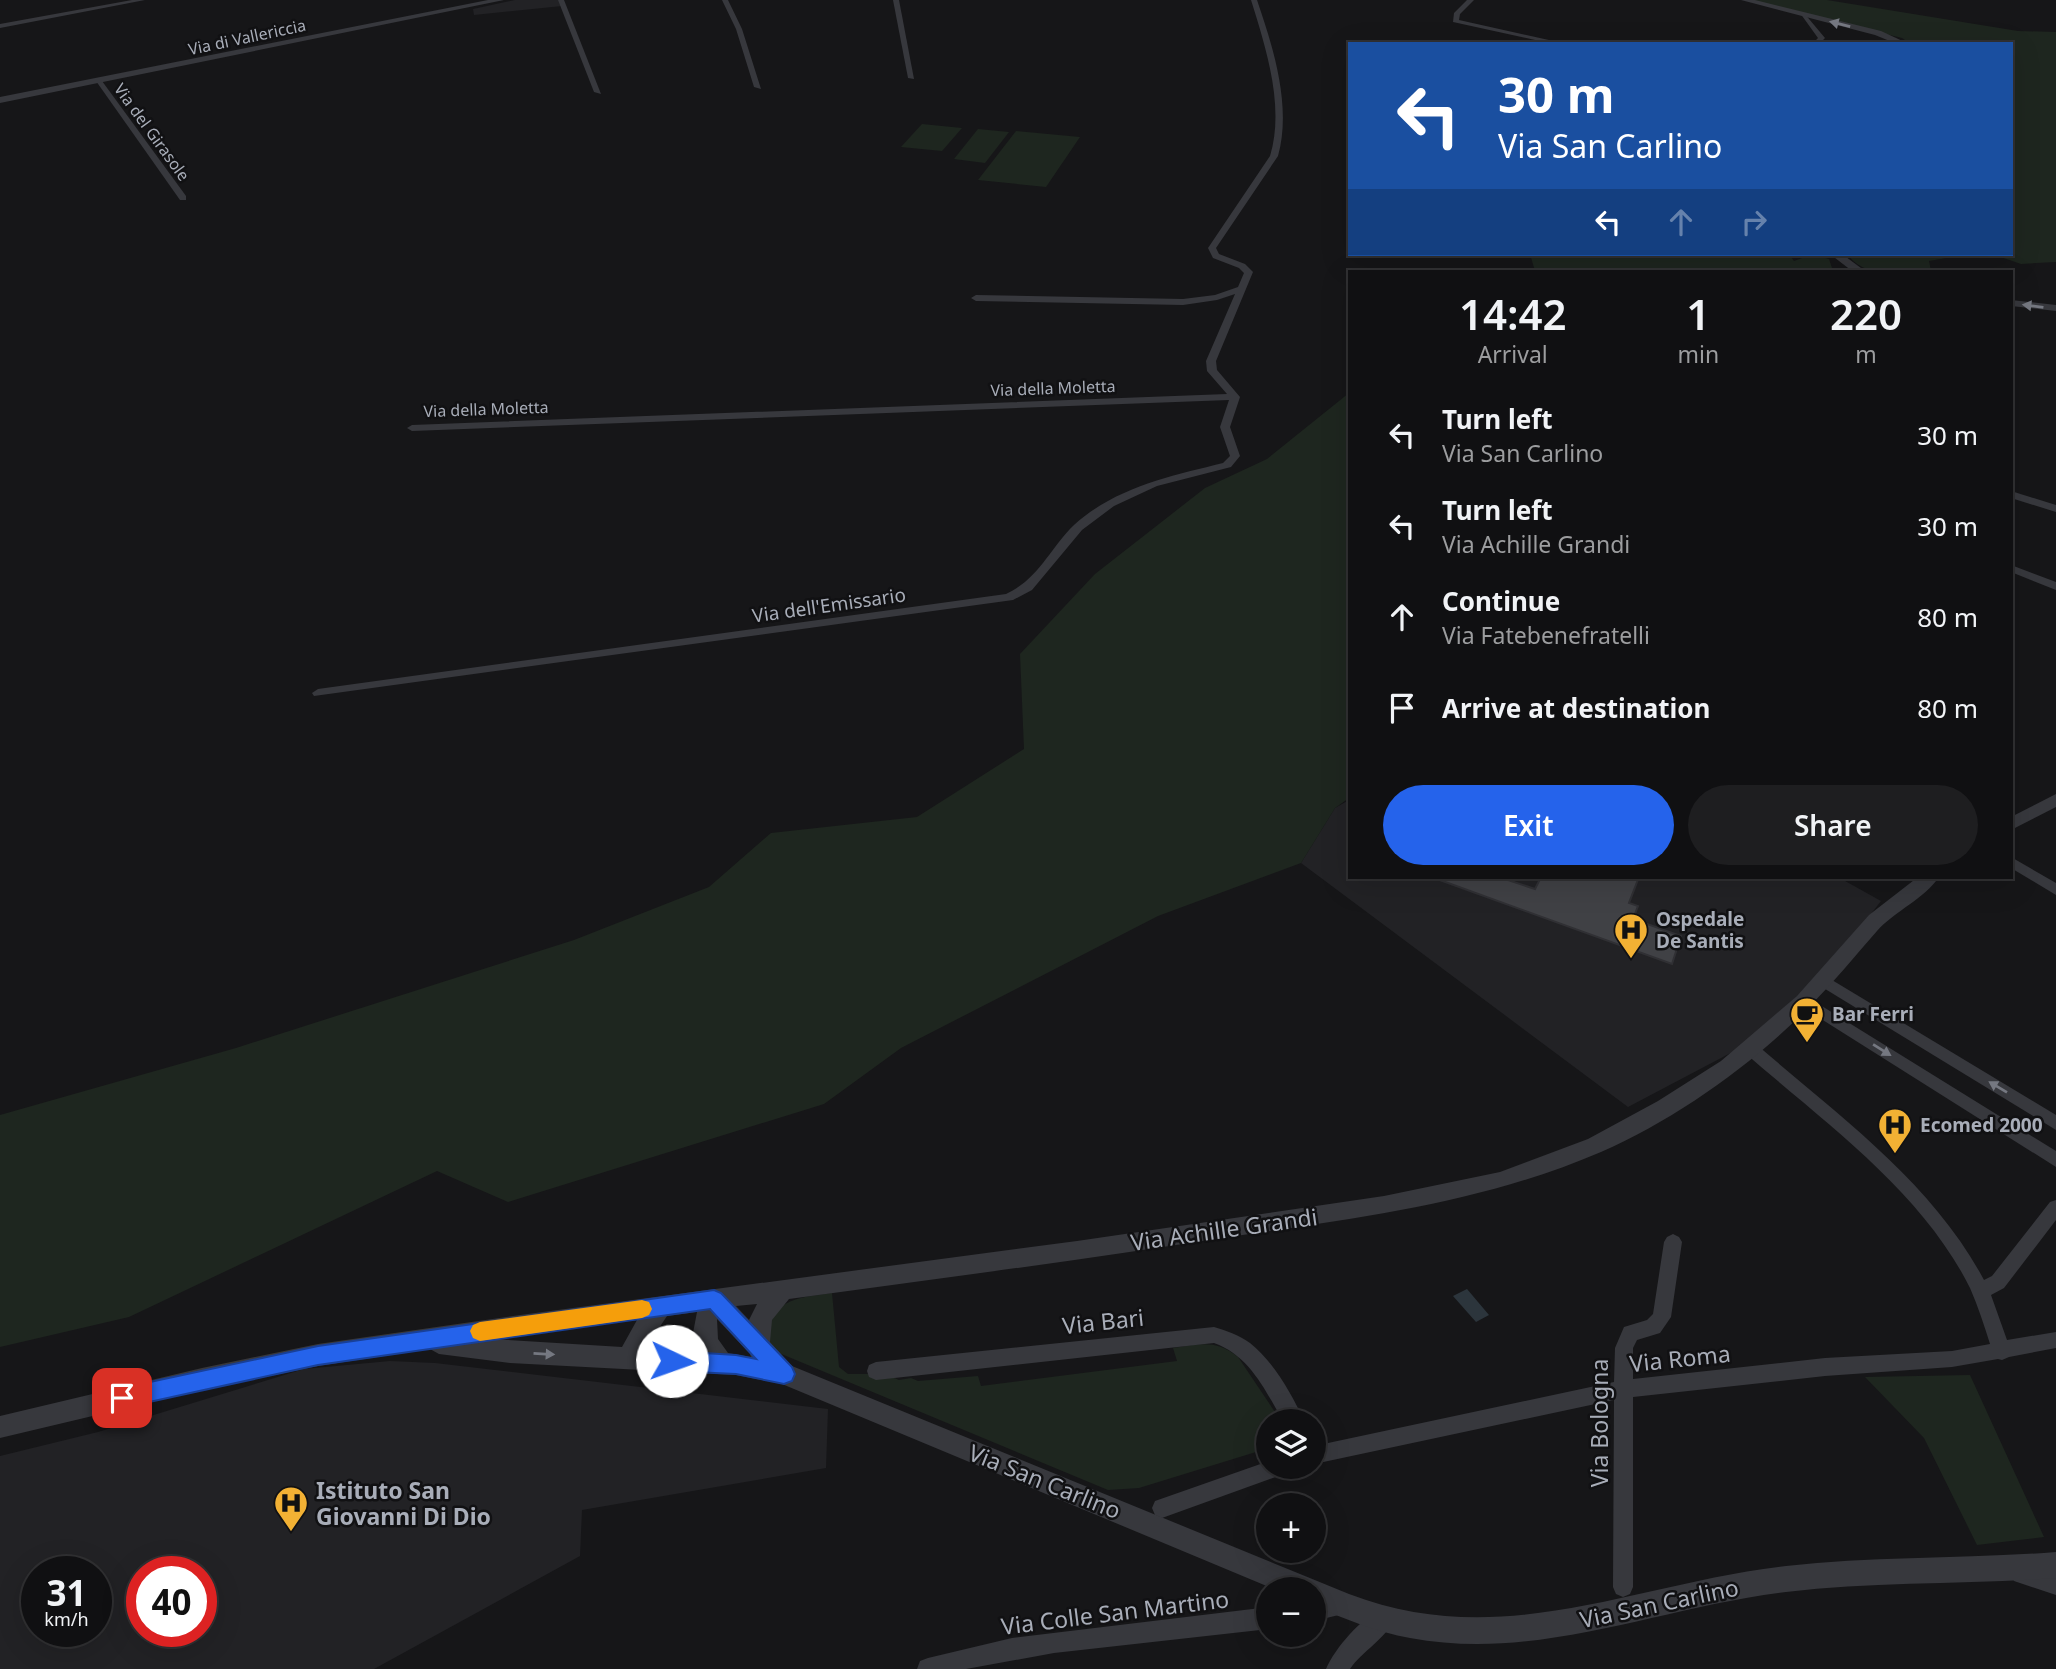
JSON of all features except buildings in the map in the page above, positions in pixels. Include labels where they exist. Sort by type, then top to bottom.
[{"type":"street","points":[[0,26],[142,0]]},
{"type":"street","name":"Via di Vallericcia","points":[[0,100],[99,83],[500,0]]},
{"type":"street","points":[[561,0],[598,92]]},
{"type":"street","points":[[725,0],[739,29],[758,87]]},
{"type":"street","points":[[896,0],[912,78]]},
{"type":"street","points":[[1235,397],[1214,374],[1211,363],[1250,274],[1247,268],[1220,258],[1212,250],[1279,145],[1276,91],[1261,19],[1254,0]]},
{"type":"street","points":[[1471,0],[1457,13],[1455,21],[1555,42]]},
{"type":"street","points":[[1745,0],[1888,36],[1901,42]]},
{"type":"street","points":[[1802,14],[1822,38],[1817,42]]},
{"type":"street","name":"Via del Girasole","points":[[99,83],[183,198]]},
{"type":"street","points":[[1838,256],[1858,270]]},
{"type":"street","points":[[976,298],[1179,302],[1217,297],[1243,288]]},
{"type":"street","points":[[2013,303],[2056,308]]},
{"type":"street","name":"Via della Moletta","points":[[412,428],[1235,397]]},
{"type":"street","name":"Via dell'Emissario","points":[[318,693],[1014,596],[1032,583],[1078,528],[1110,504],[1153,484],[1231,462],[1235,456],[1225,427],[1235,397]]},
{"type":"street","points":[[2013,495],[2056,509]]},
{"type":"street","points":[[2013,569],[2056,586]]},
{"type":"street","points":[[2015,818],[2056,800]]},
{"type":"street","points":[[2013,863],[2056,890]]},
{"type":"street","name":"Via Achille Grandi","points":[[418,1342],[513,1326],[1077,1251],[1384,1205],[1502,1180],[1559,1160],[1622,1131],[1706,1082],[1751,1049],[1804,1001],[1876,920],[1927,879]]},
{"type":"street","points":[[1822,980],[2056,1122]]},
{"type":"street","points":[[1804,1001],[2056,1160]]},
{"type":"street","points":[[1751,1049],[1903,1187],[1953,1245],[1981,1292],[2002,1352]]},
{"type":"street","points":[[1981,1292],[1998,1282],[2056,1207]]},
{"type":"street","name":"Via Bologna","points":[[1623,1587],[1623,1389],[1626,1340],[1635,1331],[1653,1327],[1662,1317],[1673,1242]]},
{"type":"street","points":[[761,1352],[757,1339],[759,1321],[783,1290]]},
{"type":"street","points":[[714,1299],[703,1331],[707,1344],[723,1364]]},
{"type":"street","name":"Via San Carlino","points":[[714,1299],[784,1374]]},
{"type":"street","points":[[629,1359],[639,1335],[661,1306]]},
{"type":"street","name":"Via Bari","points":[[876,1371],[1214,1335],[1233,1340],[1252,1354],[1286,1409]]},
{"type":"street","name":"Via Roma","points":[[1326,1452],[1623,1389],[1825,1367],[1952,1359],[2056,1340]]},
{"type":"street","points":[[0,1427],[305,1358],[418,1342]]},
{"type":"street","name":"Via San Carlino","points":[[418,1342],[510,1352],[723,1364],[784,1374],[1276,1577]]},
{"type":"street","points":[[1162,1508],[1256,1475]]},
{"type":"street","name":"Via San Carlino","points":[[1326,1598],[1383,1619],[1436,1629],[1493,1630],[1594,1619],[1699,1594],[1785,1579],[1842,1574],[2010,1570],[2056,1565]]},
{"type":"street","name":"Via San Carlino","points":[[2010,1570],[2056,1585]]},
{"type":"street","points":[[1326,1608],[1344,1605]]},
{"type":"street","points":[[1337,1669],[1357,1641],[1383,1619]]},
{"type":"street","name":"Via Colle San Martino","points":[[928,1669],[1049,1642],[1256,1620]]},
{"type":"shaded area","points":[[515,0],[559,0],[562,6],[474,15],[473,9]]},
{"type":"shaded area","points":[[1748,0],[1827,0],[2018,31],[2056,32],[2056,262],[2021,264],[1998,256],[2013,256],[2013,42],[1908,42],[1902,38]]},
{"type":"shaded area","points":[[922,124],[962,128],[942,151],[901,147]]},
{"type":"shaded area","points":[[978,129],[1009,132],[985,163],[954,159]]},
{"type":"shaded area","points":[[1016,131],[1080,137],[1046,187],[978,180]]},
{"type":"shaded area","points":[[1531,256],[1790,256],[1794,261],[1808,256],[1819,256],[1829,259],[1833,270],[1535,270]]},
{"type":"shaded area","points":[[1850,256],[1958,256],[1929,261],[1931,270],[1871,270]]},
{"type":"shaded area","points":[[1348,394],[1348,799],[1335,808],[1301,863],[1158,916],[901,1048],[824,1104],[508,1202],[437,1171],[129,1317],[0,1347],[0,1115],[236,1048],[574,940],[709,887],[771,833],[917,817],[1024,749],[1020,654],[1095,574],[1205,488],[1267,459]]},
{"type":"shaded area","name":"Ospedale De Santis","points":[[1348,801],[1348,879],[1842,879],[1881,901],[1806,988],[1740,1048],[1628,1107],[1301,863],[1335,808]]},
{"type":"shaded area","points":[[1467,1289],[1489,1315],[1476,1322],[1453,1296]]},
{"type":"shaded area","points":[[832,1293],[839,1367],[848,1374],[885,1374],[899,1380],[911,1378],[918,1381],[978,1376],[981,1386],[1177,1361],[1173,1348],[1207,1344],[1222,1347],[1238,1357],[1273,1409],[1256,1409],[1256,1452],[1139,1488],[1108,1490],[779,1353],[768,1340],[774,1316],[788,1303]]},
{"type":"shaded area","name":"Istituto San Giovanni Di Dio","points":[[390,1361],[435,1363],[828,1409],[826,1468],[582,1510],[580,1556],[374,1669],[0,1669],[0,1456],[98,1432],[304,1369]]},
{"type":"shaded area","points":[[1970,1375],[2044,1537],[1977,1545],[1924,1438],[1865,1377]]},
{"type":"slow traffic","points":[[480,1331],[642,1309]]},
{"type":"place","name":"Ospedale De Santis","points":[[1631,960]]},
{"type":"place","name":"Bar Ferri","points":[[1807,1044]]},
{"type":"place","name":"Ecomed 2000","points":[[1895,1155]]},
{"type":"place","name":"Istituto San Giovanni Di Dio","points":[[291,1533]]},
{"type":"route","points":[[122,1398],[318,1355],[714,1299],[784,1374],[736,1364],[672,1361]]}]
